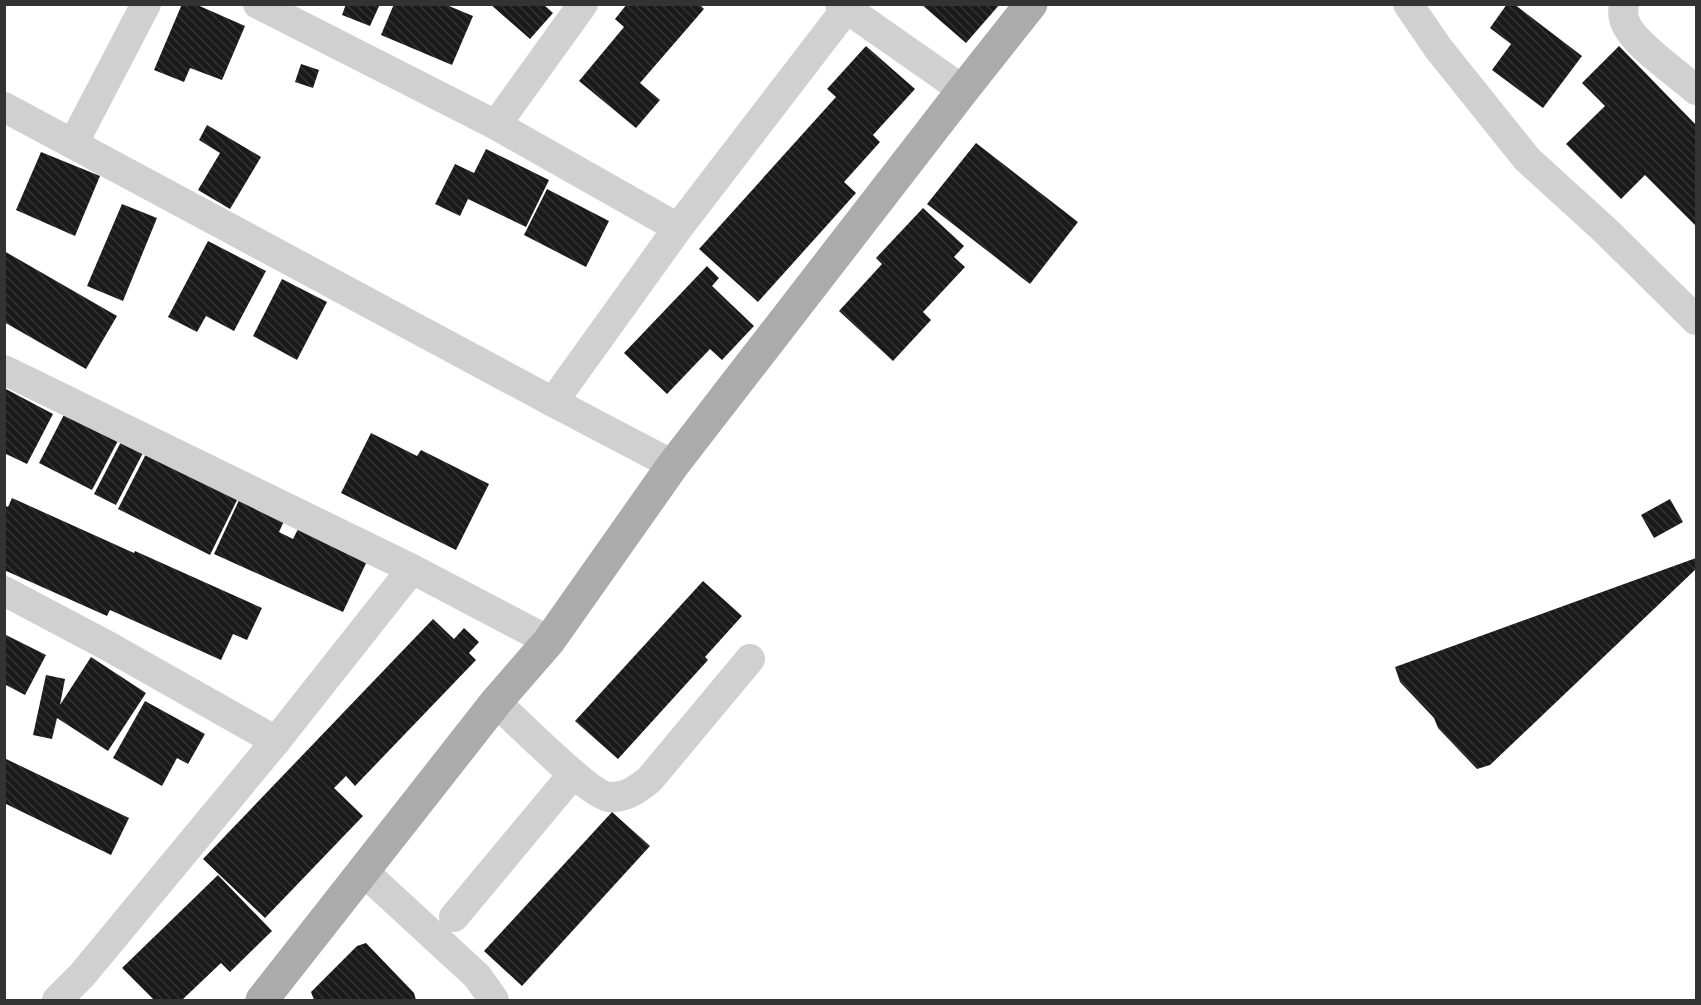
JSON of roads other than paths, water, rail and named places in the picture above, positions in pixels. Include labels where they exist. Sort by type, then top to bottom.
[{"type":"main road","points":[[262,1000],[496,702],[549,641],[673,465],[1031,4]]},
{"type":"street","points":[[73,144],[146,4]]},
{"type":"street","points":[[258,4],[496,125],[678,228]]},
{"type":"street","points":[[496,125],[583,4]]},
{"type":"street","points":[[1408,4],[1438,48],[1527,159],[1607,232],[1696,320]]},
{"type":"street","points":[[1624,4],[1624,20],[1630,31],[1643,46],[1696,90]]},
{"type":"street","points":[[553,402],[678,228],[843,7],[963,90]]},
{"type":"street","points":[[4,107],[673,465]]},
{"type":"street","points":[[4,370],[412,569],[549,641]]},
{"type":"street","points":[[57,1000],[82,975],[276,741],[412,569]]},
{"type":"street","points":[[4,591],[108,646],[276,741]]},
{"type":"street","points":[[496,702],[573,774],[606,797],[619,797],[635,791],[650,779],[750,658]]},
{"type":"street","points":[[454,917],[573,774]]},
{"type":"street","points":[[363,871],[477,976],[494,1000]]}]
